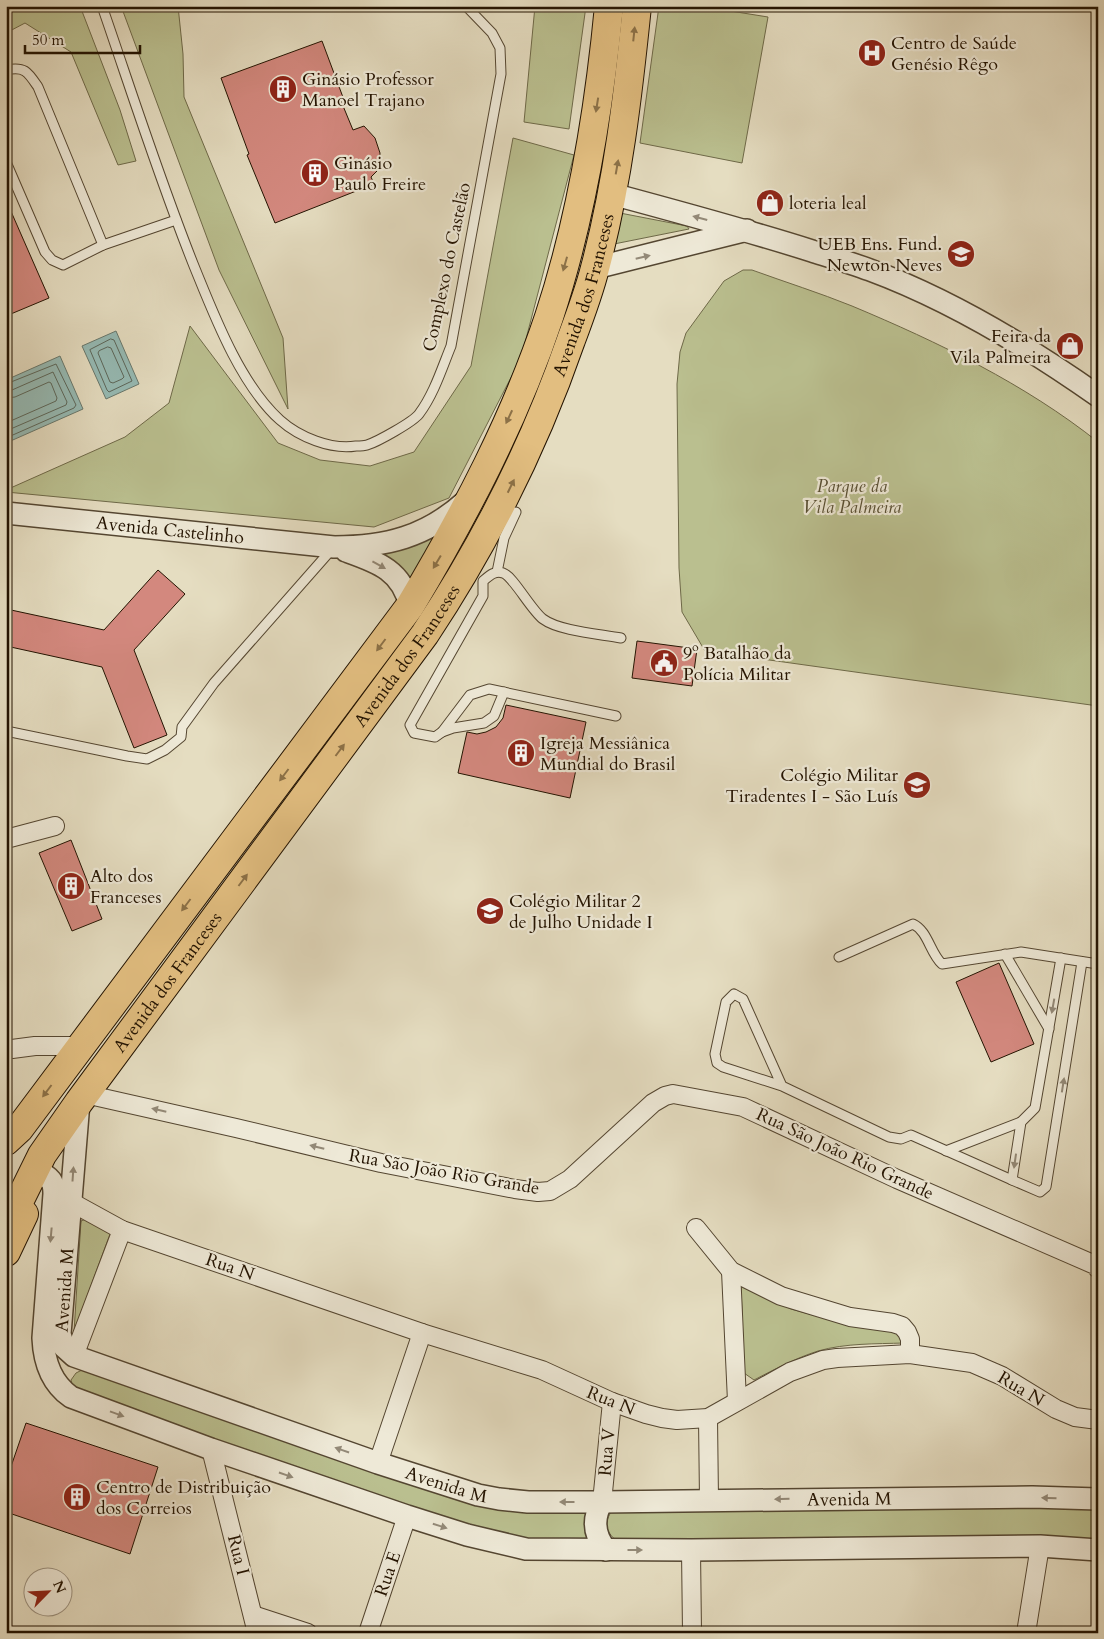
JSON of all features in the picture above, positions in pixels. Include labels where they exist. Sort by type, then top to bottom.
[{"type":"main road","name":"Avenida dos Franceses","points":[[7,1141],[19,1129],[410,606],[473,495],[520,394],[536,353],[565,263],[581,196],[597,108],[609,6]]},
{"type":"main road","name":"Avenida dos Franceses","points":[[6,1228],[82,1098],[425,634],[474,575],[499,511],[563,366],[595,268],[622,139],[637,6]]},
{"type":"main road","points":[[6,1210],[42,1164]]},
{"type":"main road","points":[[6,1252],[42,1164]]},
{"type":"street","points":[[612,194],[747,230],[870,270],[942,301],[1006,336],[1098,396]]},
{"type":"street","points":[[595,268],[747,230]]},
{"type":"street","name":"Avenida Castelinho","points":[[6,513],[334,547],[366,546],[408,537],[444,519],[473,495]]},
{"type":"street","name":"Avenida Castelinho","points":[[334,547],[375,562],[389,571],[400,581],[410,606]]},
{"type":"street","points":[[6,839],[55,826]]},
{"type":"street","points":[[9,1049],[34,1046],[77,1051]]},
{"type":"street","name":"Rua São João Rio Grande","points":[[82,1098],[236,1128],[381,1163],[538,1192],[550,1191],[570,1179],[653,1102],[673,1094],[743,1107],[897,1180],[1097,1262]]},
{"type":"street","name":"Avenida M","points":[[82,1098],[60,1334],[64,1347],[74,1356],[378,1463],[499,1500],[602,1502],[1032,1497],[1098,1499]]},
{"type":"street","name":"Avenida M","points":[[42,1164],[53,1182],[54,1194],[43,1338],[44,1357],[58,1386],[71,1397],[211,1449],[407,1516],[526,1549],[691,1550],[1040,1546],[1098,1550]]},
{"type":"street","name":"Rua N","points":[[71,1202],[122,1230],[422,1333],[542,1370],[612,1402],[662,1418],[677,1420],[708,1418],[790,1372],[823,1360],[910,1354],[972,1363],[1002,1376],[1056,1410],[1075,1417],[1098,1420]]},
{"type":"street","points":[[696,1228],[731,1271],[781,1296],[850,1317],[902,1326],[910,1339],[910,1354]]},
{"type":"street","points":[[47,1366],[74,1356],[122,1230]]},
{"type":"street","points":[[731,1271],[737,1401]]},
{"type":"street","points":[[378,1463],[422,1333]]},
{"type":"street","name":"Rua V","points":[[602,1502],[612,1402]]},
{"type":"street","points":[[708,1418],[709,1500]]},
{"type":"street","name":"Rua I","points":[[211,1449],[257,1633]]},
{"type":"street","points":[[602,1502],[598,1510],[595,1527],[597,1536],[606,1550]]},
{"type":"street","name":"Rua E","points":[[368,1633],[407,1516]]},
{"type":"street","points":[[1026,1633],[1040,1546]]},
{"type":"street","points":[[691,1550],[692,1633]]},
{"type":"street","points":[[253,1616],[308,1633]]},
{"type":"lane","name":"Complexo do Castelão","points":[[102,6],[176,220],[228,347],[256,392],[280,420],[303,437],[346,448],[368,444],[388,435],[418,415],[434,386],[451,346],[501,74],[500,48],[492,33],[466,6]]},
{"type":"lane","points":[[814,6],[819,6]]},
{"type":"lane","points":[[6,70],[17,68],[24,70],[30,74],[38,87],[103,245]]},
{"type":"lane","points":[[6,162],[45,252],[52,260],[63,265],[103,245],[176,220]]},
{"type":"lane","points":[[497,572],[504,538],[516,512]]},
{"type":"lane","points":[[6,731],[127,756],[147,759],[154,756],[181,737],[182,727],[214,683],[334,547]]},
{"type":"lane","points":[[616,716],[489,689],[470,695],[442,732],[435,738],[414,733],[410,725],[483,596],[474,575],[502,572],[508,576],[531,608],[542,619],[553,625],[621,638]]},
{"type":"lane","points":[[442,732],[453,728],[484,723],[494,716],[504,692]]},
{"type":"lane","points":[[839,957],[913,924],[920,928],[935,957],[942,964],[1021,952],[1098,964]]},
{"type":"lane","points":[[1005,954],[1049,1028]]},
{"type":"lane","points":[[946,1150],[1021,1122],[1035,1108],[1061,958]]},
{"type":"lane","points":[[782,1086],[743,999],[734,994],[726,1002],[715,1054],[717,1063],[782,1086],[889,1137],[901,1139],[911,1135],[1040,1192],[1046,1187],[1082,962]]},
{"type":"lane","points":[[1012,1180],[1021,1122]]},
{"type":"green space","points":[[6,6],[80,6],[120,110],[136,161],[118,165],[71,52],[25,23],[6,33]]},
{"type":"green space","points":[[121,6],[178,6],[183,54],[184,97],[283,338],[288,409],[219,270]]},
{"type":"green space","points":[[535,6],[586,6],[569,129],[524,122]]},
{"type":"green space","points":[[659,6],[699,6],[768,17],[742,163],[640,143]]},
{"type":"green space","points":[[513,138],[574,155],[521,358],[449,498],[374,527],[6,492],[6,490],[125,437],[169,403],[190,326],[278,443],[320,460],[370,466],[414,452],[471,366]]},
{"type":"green space","points":[[620,213],[687,226],[689,229],[614,244]]},
{"type":"green space","name":"Parque da Vila Palmeira","points":[[743,270],[752,270],[840,301],[916,334],[1011,383],[1041,401],[1098,442],[1098,706],[705,651],[682,612],[679,568],[677,384],[680,352],[686,333],[724,281]]},
{"type":"green space","points":[[438,530],[410,580],[372,550]]},
{"type":"green space","points":[[86,1219],[110,1234],[74,1332],[81,1221]]},
{"type":"green space","points":[[741,1284],[791,1309],[824,1318],[898,1329],[904,1343],[850,1345],[829,1348],[794,1360],[754,1380],[744,1373]]},
{"type":"green space","points":[[82,1370],[466,1500],[590,1512],[593,1543],[527,1542],[463,1528],[73,1388],[71,1380],[76,1373]]},
{"type":"green space","points":[[1041,1505],[1098,1509],[1098,1546],[618,1542],[607,1528],[607,1521],[611,1512]]},
{"type":"water","points":[[116,331],[139,384],[106,399],[82,346]]},
{"type":"water","points":[[60,356],[83,409],[6,443],[6,380]]},
{"type":"building","points":[[322,41],[344,100],[341,101],[353,130],[364,126],[375,138],[380,153],[379,169],[371,177],[374,184],[275,223],[247,155],[249,154],[221,78]]},
{"type":"building","points":[[6,200],[49,298],[6,316]]},
{"type":"building","points":[[158,570],[185,594],[134,650],[167,735],[134,748],[102,667],[6,646],[6,631],[11,610],[104,630]]},
{"type":"building","name":"9º Batalhão da Polícia Militar","points":[[637,641],[697,649],[692,686],[632,678]]},
{"type":"building","name":"Igreja Messiânica Mundial do Brasil","points":[[506,705],[586,722],[570,798],[458,773],[467,732],[477,734],[496,727],[503,718]]},
{"type":"building","name":"Alto dos Franceses","points":[[71,840],[102,919],[72,931],[39,853]]},
{"type":"building","points":[[999,963],[1034,1044],[991,1062],[956,982]]},
{"type":"building","name":"Centro de Distribuição dos Correios","points":[[26,1423],[158,1467],[130,1554],[6,1512],[6,1481]]},
{"type":"place","name":"Centro de Saúde Genésio Rêgo","points":[[872,53]]},
{"type":"place","name":"Ginásio Professor Manoel Trajano","points":[[283,89]]},
{"type":"place","name":"Ginásio Paulo Freire","points":[[315,173]]},
{"type":"place","name":"loteria leal","points":[[770,203]]},
{"type":"place","name":"UEB Ens. Fund. Newton Neves","points":[[961,254]]},
{"type":"place","name":"Feira da Vila Palmeira","points":[[1070,346]]},
{"type":"place","name":"9º Batalhão da Polícia Militar","points":[[664,663]]},
{"type":"place","name":"Igreja Messiânica Mundial do Brasil","points":[[521,753]]},
{"type":"place","name":"Colégio Militar Tiradentes I - São Luís","points":[[917,785]]},
{"type":"place","name":"Alto dos Franceses","points":[[71,886]]},
{"type":"place","name":"Colégio Militar 2 de Julho Unidade I","points":[[490,911]]},
{"type":"place","name":"Centro de Distribuição dos Correios","points":[[77,1497]]}]
